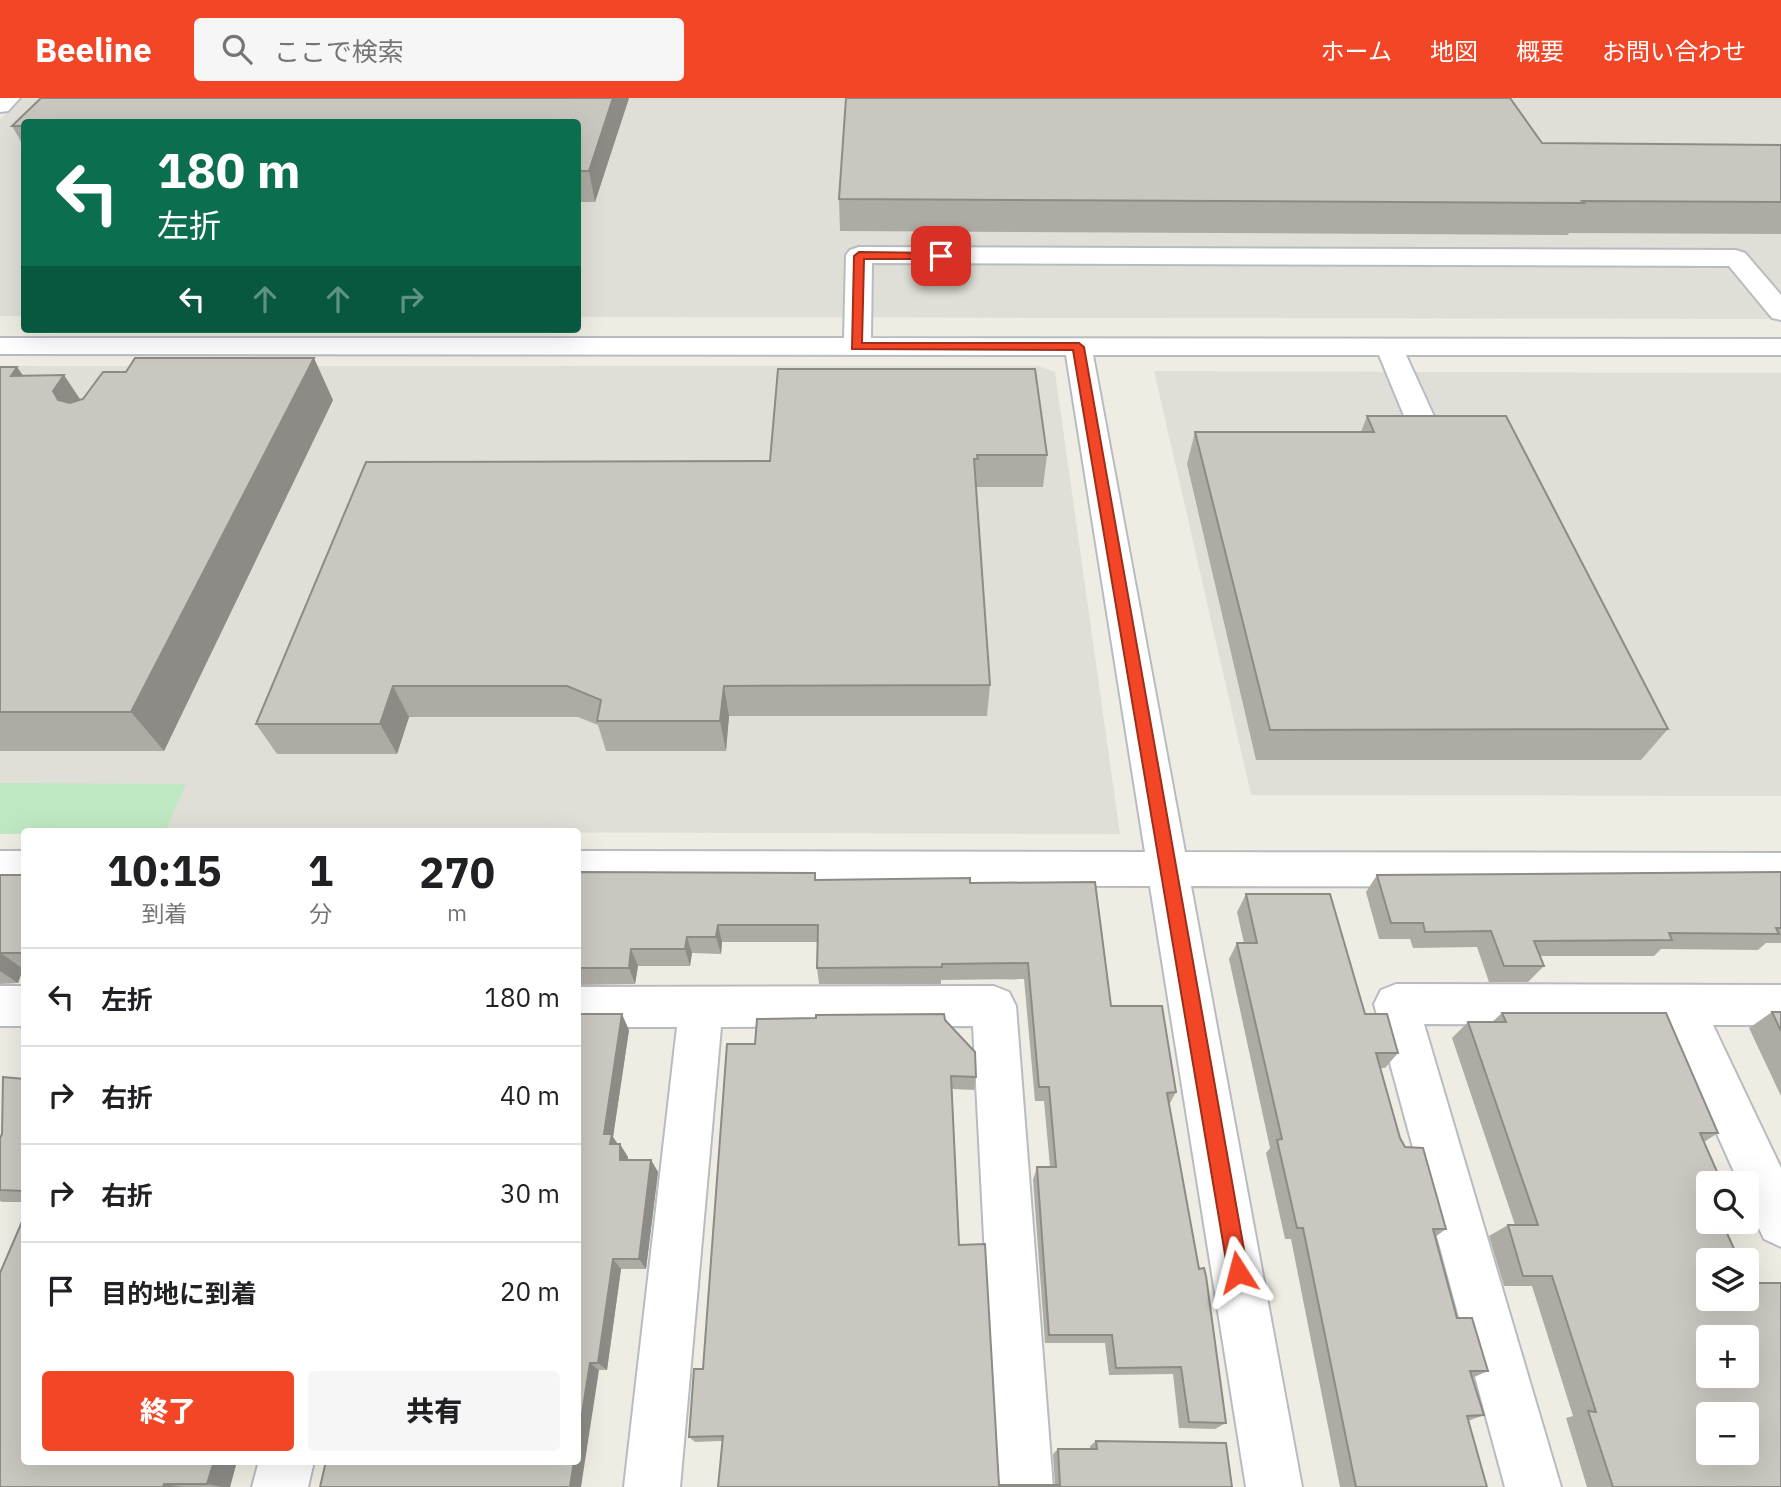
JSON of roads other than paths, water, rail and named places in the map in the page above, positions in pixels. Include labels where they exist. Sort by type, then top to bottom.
[{"type":"street","points":[[0,106],[9,98]]},
{"type":"street","points":[[856,347],[859,256],[1736,258],[1781,312]]},
{"type":"street","points":[[0,346],[1781,347]]},
{"type":"street","points":[[1079,347],[1274,1487]]},
{"type":"street","points":[[1389,347],[1422,423]]},
{"type":"street","points":[[0,867],[21,867]]},
{"type":"street","points":[[581,868],[1781,870]]},
{"type":"street","points":[[1533,1487],[1396,1004],[1781,1005]]},
{"type":"street","points":[[1681,1004],[1781,1222]]},
{"type":"street","points":[[0,1006],[21,1006]]},
{"type":"street","points":[[581,1007],[994,1006],[1025,1487]]},
{"type":"street","points":[[652,1487],[701,1007]]},
{"type":"street","points":[[280,1487],[286,1465]]}]
